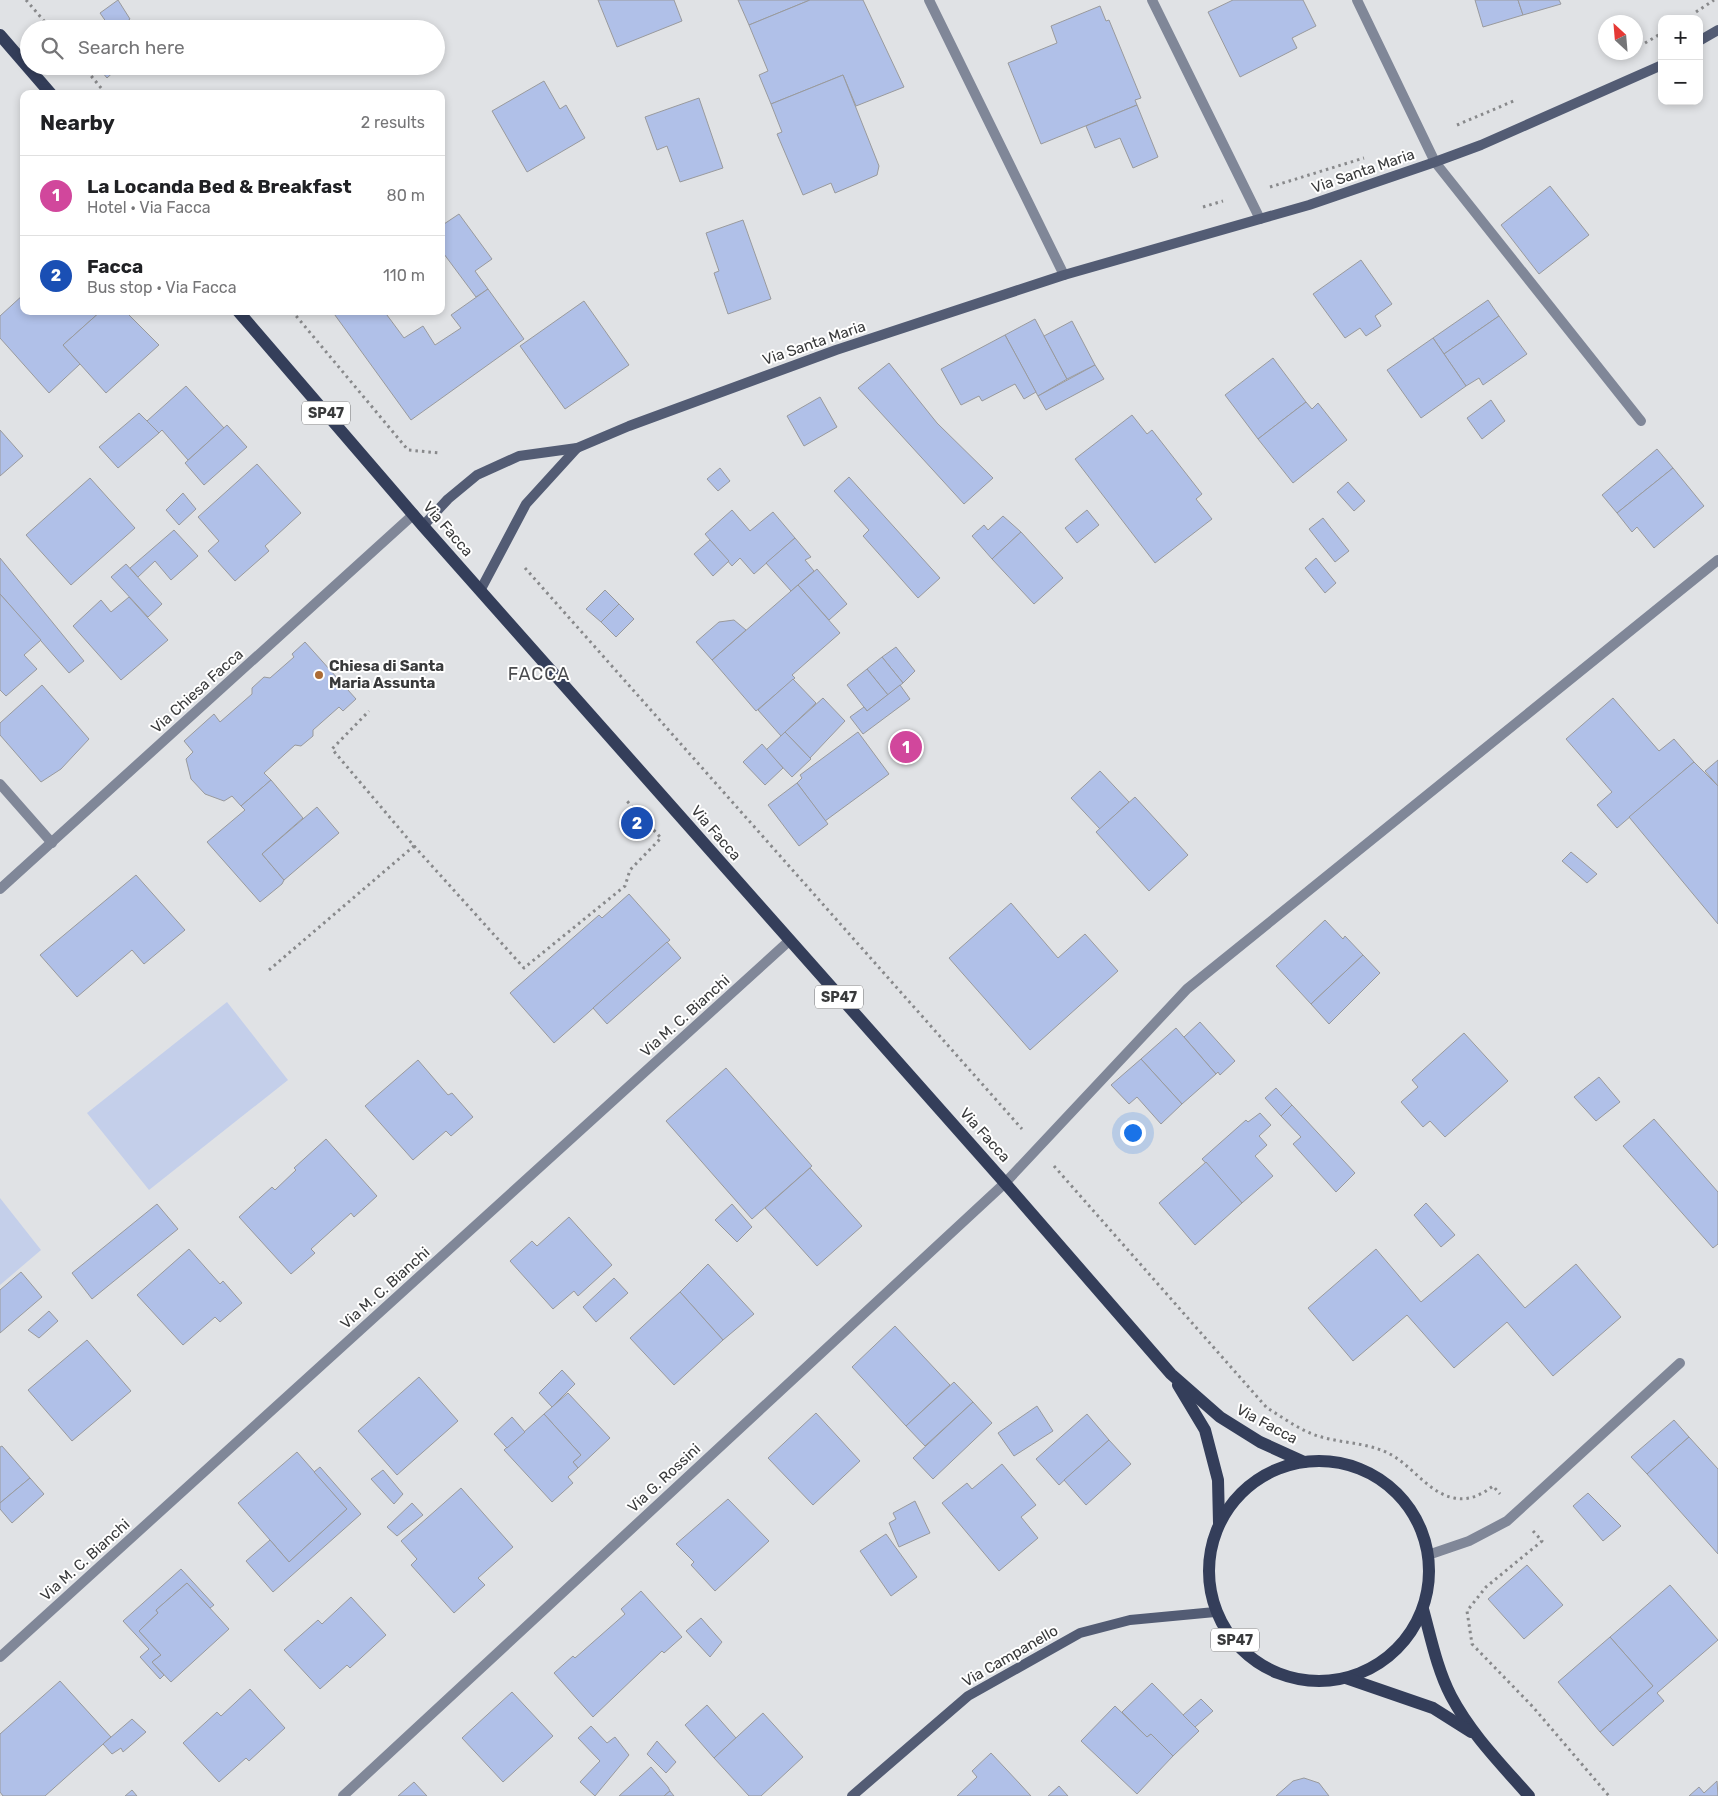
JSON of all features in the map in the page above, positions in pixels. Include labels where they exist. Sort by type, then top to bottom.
[{"type":"main road","points":[[1703,39],[1718,30]]},
{"type":"main road","points":[[0,35],[20,58]]},
{"type":"main road","name":"Via Santa Maria","points":[[423,526],[448,499],[477,475],[519,456],[577,448],[629,426],[836,350],[1064,275],[1260,219],[1435,162],[1482,145],[1658,67]]},
{"type":"main road","points":[[35,75],[48,90]]},
{"type":"main road","name":"Via Facca","points":[[241,315],[423,526],[1005,1183],[1171,1374],[1220,1417],[1260,1442],[1304,1462]]},
{"type":"main road","name":"Via Santa Maria","points":[[480,589],[526,504],[577,448]]},
{"type":"main road","name":"Via Facca","points":[[1171,1374],[1205,1430],[1218,1480],[1219,1523]]},
{"type":"main road","name":"SP47","points":[[1327,1461],[1358,1468],[1390,1486],[1415,1517],[1428,1555],[1428,1589],[1423,1609],[1408,1638],[1384,1660],[1346,1678],[1332,1681],[1300,1681],[1257,1663],[1221,1625],[1215,1612],[1208,1581],[1211,1545],[1219,1523],[1230,1504],[1259,1478],[1304,1462],[1327,1461]]},
{"type":"main road","name":"SP47","points":[[1423,1609],[1438,1665],[1451,1696],[1473,1733],[1528,1796]]},
{"type":"main road","name":"Via Campanello","points":[[852,1796],[968,1696],[1080,1633],[1130,1620],[1215,1612]]},
{"type":"main road","name":"SP47","points":[[1346,1678],[1433,1708],[1473,1733]]},
{"type":"street","points":[[928,0],[1064,275]]},
{"type":"street","points":[[1152,0],[1260,219]]},
{"type":"street","points":[[1357,0],[1435,162],[1641,421]]},
{"type":"street","name":"Via Chiesa Facca","points":[[0,889],[414,514]]},
{"type":"street","name":"Via G. Rossini","points":[[343,1796],[1005,1183],[1187,989],[1718,560]]},
{"type":"street","points":[[0,784],[52,843]]},
{"type":"street","name":"Via M. C. Bianchi","points":[[0,1657],[789,941]]},
{"type":"street","points":[[1428,1555],[1469,1541],[1507,1521],[1680,1363]]},
{"type":"path","points":[[26,0],[43,20]]},
{"type":"path","points":[[1692,14],[1714,0]]},
{"type":"path","points":[[1643,45],[1658,35]]},
{"type":"path","points":[[90,75],[103,90]]},
{"type":"path","points":[[295,315],[408,450],[440,453]]},
{"type":"path","points":[[525,568],[1251,1392]]},
{"type":"path","points":[[369,711],[332,749],[414,846],[524,968],[624,886],[630,870],[661,838],[628,801]]},
{"type":"path","points":[[269,970],[414,846]]},
{"type":"path","points":[[1533,1707],[1609,1796]]},
{"type":"shaded area","points":[[227,1002],[288,1080],[149,1190],[87,1113]]},
{"type":"shaded area","points":[[0,1198],[41,1250],[0,1285]]},
{"type":"building","points":[[118,0],[130,19],[105,20],[100,13]]},
{"type":"building","points":[[598,0],[674,0],[682,21],[617,47]]},
{"type":"building","points":[[738,0],[810,0],[749,25]]},
{"type":"building","points":[[810,0],[863,0],[904,87],[856,106],[843,75],[771,104],[759,75],[768,71],[749,25]]},
{"type":"building","points":[[1233,0],[1303,0],[1316,26],[1292,38],[1297,48],[1240,77],[1208,12]]},
{"type":"building","points":[[1475,0],[1518,0],[1523,15],[1483,27]]},
{"type":"building","points":[[1518,0],[1559,0],[1561,4],[1523,15]]},
{"type":"building","points":[[1100,6],[1106,21],[1109,20],[1141,98],[1135,100],[1137,105],[1041,144],[1008,63],[1057,43],[1051,26]]},
{"type":"building","points":[[843,75],[879,166],[877,175],[835,193],[831,183],[803,195],[777,134],[782,132],[771,104]]},
{"type":"building","points":[[544,81],[560,109],[566,105],[585,138],[527,172],[492,111]]},
{"type":"building","points":[[699,98],[723,168],[680,182],[667,146],[657,150],[645,117]]},
{"type":"building","points":[[1137,105],[1158,157],[1133,168],[1120,138],[1095,148],[1086,126]]},
{"type":"building","points":[[1550,186],[1589,235],[1539,274],[1501,225]]},
{"type":"building","points":[[459,214],[492,259],[475,271],[488,289],[476,297],[445,255],[445,223]]},
{"type":"building","points":[[743,220],[771,299],[728,314],[714,273],[719,271],[706,233]]},
{"type":"building","points":[[1361,260],[1392,304],[1375,316],[1381,326],[1366,336],[1360,328],[1345,338],[1313,294]]},
{"type":"building","points":[[488,289],[524,339],[411,420],[335,315],[387,315],[404,338],[423,326],[435,345],[461,328],[451,315]]},
{"type":"building","points":[[20,298],[20,315],[97,315],[63,345],[80,364],[49,393],[0,338],[0,316]]},
{"type":"building","points":[[1488,300],[1499,316],[1444,354],[1433,338]]},
{"type":"building","points":[[584,301],[629,365],[565,409],[520,346]]},
{"type":"building","points":[[97,315],[129,315],[159,345],[106,393],[63,345]]},
{"type":"building","points":[[1499,316],[1527,354],[1483,385],[1479,378],[1466,386],[1444,354]]},
{"type":"building","points":[[1035,319],[1067,379],[1038,396],[1005,335]]},
{"type":"building","points":[[1072,321],[1095,365],[1067,379],[1044,336]]},
{"type":"building","points":[[1005,335],[1036,392],[1024,399],[1015,384],[982,401],[979,396],[961,405],[941,369]]},
{"type":"building","points":[[1433,338],[1466,386],[1421,418],[1387,370]]},
{"type":"building","points":[[1273,358],[1306,402],[1258,439],[1225,395]]},
{"type":"building","points":[[889,363],[937,423],[993,478],[964,504],[858,388]]},
{"type":"building","points":[[1095,365],[1104,379],[1046,410],[1038,396]]},
{"type":"building","points":[[186,386],[224,428],[188,460],[162,430],[159,433],[147,421]]},
{"type":"building","points":[[820,397],[837,427],[804,446],[787,416]]},
{"type":"building","points":[[1491,400],[1505,421],[1482,439],[1467,418]]},
{"type":"building","points":[[1306,402],[1312,409],[1318,403],[1347,440],[1293,483],[1258,439]]},
{"type":"building","points":[[139,413],[159,433],[118,468],[99,447]]},
{"type":"building","points":[[1132,415],[1147,434],[1152,430],[1202,494],[1196,499],[1212,519],[1155,563],[1075,459]]},
{"type":"building","points":[[227,425],[247,447],[204,485],[185,463]]},
{"type":"building","points":[[0,430],[23,456],[0,476]]},
{"type":"building","points":[[1657,449],[1673,468],[1617,513],[1602,495]]},
{"type":"building","points":[[257,464],[301,513],[265,546],[269,551],[235,581],[208,551],[219,541],[198,517]]},
{"type":"building","points":[[720,468],[730,481],[718,491],[707,479]]},
{"type":"building","points":[[1673,468],[1704,506],[1654,548],[1637,527],[1632,532],[1617,513]]},
{"type":"building","points":[[849,477],[940,578],[918,598],[863,536],[869,530],[834,491]]},
{"type":"building","points":[[90,478],[135,528],[71,585],[26,535]]},
{"type":"building","points":[[1348,482],[1365,501],[1354,511],[1337,492]]},
{"type":"building","points":[[183,493],[196,509],[179,525],[166,510]]},
{"type":"building","points":[[732,510],[750,531],[773,512],[795,538],[754,574],[740,558],[732,566],[705,534]]},
{"type":"building","points":[[1087,510],[1099,525],[1077,543],[1065,528]]},
{"type":"building","points":[[1003,516],[1021,532],[992,559],[972,536],[984,525],[988,530]]},
{"type":"building","points":[[1323,518],[1349,551],[1335,562],[1309,529]]},
{"type":"building","points":[[174,530],[198,556],[171,580],[155,561],[138,577],[130,568]]},
{"type":"building","points":[[1021,532],[1063,578],[1034,604],[992,559]]},
{"type":"building","points":[[795,538],[811,557],[805,560],[814,571],[791,591],[766,563]]},
{"type":"building","points":[[710,540],[729,561],[713,576],[694,554]]},
{"type":"building","points":[[0,558],[84,661],[69,673],[0,594]]},
{"type":"building","points":[[1316,558],[1336,583],[1325,593],[1305,568]]},
{"type":"building","points":[[126,564],[162,604],[148,617],[111,577]]},
{"type":"building","points":[[817,569],[847,604],[829,620],[798,585]]},
{"type":"building","points":[[798,585],[840,633],[792,675],[795,678],[756,711],[712,660]]},
{"type":"building","points":[[605,590],[619,604],[601,622],[586,609]]},
{"type":"building","points":[[0,594],[41,640],[24,655],[37,669],[6,696],[0,690]]},
{"type":"building","points":[[129,597],[168,640],[121,680],[73,626],[101,600],[111,612]]},
{"type":"building","points":[[619,604],[634,619],[616,637],[601,622]]},
{"type":"building","points":[[734,620],[746,630],[712,660],[696,642],[719,622]]},
{"type":"building","points":[[305,642],[356,699],[343,711],[339,707],[313,730],[313,736],[301,746],[295,745],[264,773],[271,780],[241,806],[232,796],[224,801],[205,794],[191,779],[186,759],[193,752],[184,741],[214,714],[220,722],[252,694],[252,688],[264,677],[270,678],[294,657],[292,654]]},
{"type":"building","points":[[896,647],[915,671],[903,683],[882,657]]},
{"type":"building","points":[[882,657],[903,683],[888,695],[867,669]]},
{"type":"building","points":[[867,669],[888,695],[867,711],[847,685]]},
{"type":"building","points":[[793,679],[816,703],[781,736],[758,710]]},
{"type":"building","points":[[42,685],[89,739],[61,769],[41,782],[0,735],[0,723]]},
{"type":"building","points":[[900,685],[910,699],[863,734],[850,717],[864,707],[867,711]]},
{"type":"building","points":[[823,698],[845,721],[810,758],[785,732]]},
{"type":"building","points":[[1613,698],[1659,751],[1674,739],[1694,762],[1617,828],[1597,805],[1612,792],[1566,739]]},
{"type":"building","points":[[785,732],[811,759],[792,777],[766,750]]},
{"type":"building","points":[[858,732],[889,774],[825,821],[797,783],[802,778],[800,775]]},
{"type":"building","points":[[762,744],[783,768],[765,785],[743,762]]},
{"type":"building","points":[[1718,760],[1718,786],[1705,771]]},
{"type":"building","points":[[1694,762],[1718,786],[1718,924],[1629,817]]},
{"type":"building","points":[[1100,771],[1129,802],[1100,829],[1071,798]]},
{"type":"building","points":[[271,780],[303,818],[262,854],[284,880],[282,884],[260,902],[207,842],[245,810],[241,806]]},
{"type":"building","points":[[797,783],[828,824],[799,846],[768,805]]},
{"type":"building","points":[[1135,797],[1188,855],[1149,891],[1096,832]]},
{"type":"building","points":[[317,807],[339,833],[284,880],[262,854]]},
{"type":"building","points":[[1571,852],[1597,874],[1587,883],[1562,861]]},
{"type":"building","points":[[136,875],[185,930],[144,964],[132,950],[77,997],[40,955]]},
{"type":"building","points":[[629,894],[670,940],[554,1043],[510,993],[599,915],[602,918]]},
{"type":"building","points":[[1011,903],[1058,958],[1085,934],[1118,971],[1030,1050],[949,958]]},
{"type":"building","points":[[1325,920],[1343,939],[1345,936],[1363,955],[1311,1004],[1276,966]]},
{"type":"building","points":[[667,942],[681,958],[607,1024],[593,1008]]},
{"type":"building","points":[[1363,955],[1380,973],[1329,1024],[1311,1004]]},
{"type":"building","points":[[1200,1022],[1235,1061],[1220,1075],[1218,1072],[1216,1074],[1184,1037]]},
{"type":"building","points":[[1176,1028],[1216,1074],[1182,1104],[1141,1059]]},
{"type":"building","points":[[1464,1033],[1508,1081],[1445,1137],[1430,1121],[1423,1127],[1401,1102],[1418,1087],[1412,1080]]},
{"type":"building","points":[[1141,1059],[1182,1104],[1161,1124],[1137,1097],[1129,1104],[1111,1085]]},
{"type":"building","points":[[418,1060],[448,1095],[452,1093],[473,1117],[451,1136],[446,1131],[413,1160],[365,1106]]},
{"type":"building","points":[[726,1068],[812,1166],[752,1219],[666,1121]]},
{"type":"building","points":[[1599,1077],[1620,1102],[1596,1121],[1574,1097]]},
{"type":"building","points":[[1276,1088],[1292,1105],[1281,1116],[1265,1098]]},
{"type":"building","points":[[1292,1105],[1355,1173],[1336,1192],[1293,1144],[1301,1137],[1281,1116]]},
{"type":"building","points":[[1260,1113],[1271,1125],[1259,1136],[1267,1145],[1255,1156],[1273,1176],[1242,1203],[1202,1159],[1246,1120],[1248,1122]]},
{"type":"building","points":[[1654,1119],[1718,1192],[1718,1244],[1713,1248],[1623,1146]]},
{"type":"building","points":[[326,1139],[377,1196],[354,1217],[351,1213],[311,1249],[315,1253],[291,1274],[239,1217],[272,1187],[275,1190],[296,1170],[294,1168]]},
{"type":"building","points":[[1206,1162],[1242,1203],[1195,1245],[1159,1203]]},
{"type":"building","points":[[810,1168],[862,1226],[817,1266],[765,1208]]},
{"type":"building","points":[[1426,1203],[1455,1235],[1441,1247],[1414,1215]]},
{"type":"building","points":[[157,1204],[178,1229],[92,1299],[72,1273]]},
{"type":"building","points":[[732,1204],[752,1227],[737,1242],[715,1220]]},
{"type":"building","points":[[569,1217],[612,1265],[578,1296],[574,1291],[553,1309],[510,1261],[532,1241],[537,1246]]},
{"type":"building","points":[[189,1249],[220,1284],[223,1281],[242,1303],[220,1322],[215,1317],[183,1345],[137,1295]]},
{"type":"building","points":[[1376,1249],[1421,1302],[1478,1254],[1525,1308],[1576,1264],[1621,1317],[1553,1376],[1507,1322],[1454,1368],[1407,1315],[1353,1361],[1308,1308]]},
{"type":"building","points":[[708,1264],[754,1314],[723,1340],[680,1292]]},
{"type":"building","points":[[21,1272],[42,1297],[0,1333],[0,1290]]},
{"type":"building","points":[[614,1278],[628,1293],[596,1322],[583,1307]]},
{"type":"building","points":[[680,1292],[723,1340],[674,1385],[630,1338]]},
{"type":"building","points":[[49,1311],[58,1321],[39,1338],[28,1330]]},
{"type":"building","points":[[895,1326],[950,1385],[906,1426],[852,1367]]},
{"type":"building","points":[[87,1340],[131,1391],[72,1441],[28,1390]]},
{"type":"building","points":[[562,1370],[575,1384],[552,1407],[539,1393]]},
{"type":"building","points":[[419,1377],[458,1421],[397,1475],[358,1431]]},
{"type":"building","points":[[954,1382],[973,1402],[925,1446],[906,1426]]},
{"type":"building","points":[[568,1393],[610,1438],[578,1468],[573,1462],[581,1455],[544,1414]]},
{"type":"building","points":[[973,1402],[992,1423],[933,1479],[913,1458]]},
{"type":"building","points":[[1037,1406],[1053,1431],[1014,1456],[998,1433]]},
{"type":"building","points":[[816,1413],[860,1461],[813,1505],[768,1458]]},
{"type":"building","points":[[544,1414],[581,1455],[573,1462],[578,1468],[568,1477],[573,1483],[552,1502],[504,1450]]},
{"type":"building","points":[[1087,1414],[1109,1440],[1059,1485],[1036,1459]]},
{"type":"building","points":[[512,1417],[525,1432],[507,1448],[494,1434]]},
{"type":"building","points":[[1674,1420],[1689,1437],[1647,1474],[1631,1457]]},
{"type":"building","points":[[1689,1437],[1718,1469],[1718,1554],[1647,1474]]},
{"type":"building","points":[[1109,1440],[1131,1464],[1086,1505],[1064,1480]]},
{"type":"building","points":[[2,1446],[30,1478],[0,1503],[0,1447]]},
{"type":"building","points":[[297,1452],[347,1509],[289,1562],[238,1503]]},
{"type":"building","points":[[1002,1464],[1036,1505],[1021,1517],[1038,1538],[999,1571],[942,1503],[967,1483],[972,1489]]},
{"type":"building","points":[[320,1467],[361,1514],[273,1592],[246,1561],[270,1540],[289,1562],[347,1509],[314,1472]]},
{"type":"building","points":[[383,1470],[403,1494],[394,1504],[371,1479]]},
{"type":"building","points":[[30,1478],[44,1494],[12,1523],[0,1509],[0,1503]]},
{"type":"building","points":[[461,1488],[513,1547],[478,1578],[485,1585],[454,1613],[411,1565],[417,1559],[401,1541]]},
{"type":"building","points":[[1588,1493],[1621,1526],[1603,1541],[1573,1506]]},
{"type":"building","points":[[728,1499],[769,1541],[715,1591],[691,1565],[694,1562],[676,1544]]},
{"type":"building","points":[[915,1501],[930,1533],[899,1547],[889,1523],[896,1519],[893,1513]]},
{"type":"building","points":[[412,1503],[423,1515],[397,1536],[387,1527]]},
{"type":"building","points":[[886,1534],[917,1577],[891,1596],[860,1551]]},
{"type":"building","points":[[1527,1565],[1563,1605],[1524,1639],[1488,1599]]},
{"type":"building","points":[[181,1569],[214,1605],[210,1608],[187,1583],[156,1610],[158,1613],[139,1631],[161,1655],[152,1662],[164,1675],[160,1679],[140,1657],[149,1649],[123,1621]]},
{"type":"building","points":[[187,1583],[229,1629],[171,1682],[152,1662],[161,1655],[139,1631],[158,1613],[156,1610]]},
{"type":"building","points":[[1670,1585],[1718,1640],[1657,1693],[1664,1701],[1613,1746],[1600,1732],[1653,1686],[1610,1637]]},
{"type":"building","points":[[641,1591],[682,1637],[664,1653],[662,1651],[593,1717],[554,1673],[573,1656],[575,1658],[625,1614],[621,1609]]},
{"type":"building","points":[[351,1597],[386,1635],[350,1668],[347,1665],[320,1689],[284,1650],[318,1620],[322,1624]]},
{"type":"building","points":[[701,1618],[722,1642],[710,1657],[686,1631]]},
{"type":"building","points":[[1610,1637],[1653,1686],[1600,1732],[1558,1682]]},
{"type":"building","points":[[60,1681],[111,1737],[45,1796],[3,1796],[0,1792],[0,1734]]},
{"type":"building","points":[[1152,1683],[1199,1731],[1173,1756],[1151,1734],[1147,1737],[1122,1712]]},
{"type":"building","points":[[250,1689],[285,1728],[249,1761],[246,1758],[219,1782],[183,1743],[217,1712],[221,1716]]},
{"type":"building","points":[[512,1692],[553,1736],[503,1782],[462,1738]]},
{"type":"building","points":[[1201,1699],[1213,1711],[1195,1727],[1183,1715]]},
{"type":"building","points":[[707,1705],[736,1738],[714,1758],[685,1725]]},
{"type":"building","points":[[1115,1706],[1147,1737],[1151,1734],[1173,1756],[1137,1794],[1081,1741]]},
{"type":"building","points":[[763,1713],[803,1757],[761,1796],[749,1796],[714,1758]]},
{"type":"building","points":[[132,1719],[146,1732],[123,1752],[121,1748],[112,1754],[103,1744]]},
{"type":"building","points":[[591,1726],[607,1743],[615,1737],[629,1755],[595,1796],[580,1782],[600,1761],[578,1738]]},
{"type":"building","points":[[657,1741],[676,1762],[666,1773],[647,1754]]},
{"type":"building","points":[[991,1753],[1031,1796],[957,1796],[977,1777],[972,1771]]},
{"type":"building","points":[[651,1767],[670,1791],[664,1796],[619,1796]]},
{"type":"building","points":[[1304,1778],[1319,1783],[1329,1796],[1276,1796],[1293,1781]]},
{"type":"building","points":[[1717,1781],[1718,1796],[1689,1796],[1699,1787],[1704,1793]]},
{"type":"building","points":[[414,1782],[427,1796],[398,1796]]},
{"type":"building","points":[[1059,1786],[1068,1796],[1048,1796]]},
{"type":"building","points":[[132,1790],[137,1796],[125,1796]]},
{"type":"building","points":[[670,1791],[674,1796],[664,1796]]},
{"type":"place","name":"Chiesa di Santa Maria Assunta","points":[[319,675]]},
{"type":"place","name":"La Locanda Bed & Breakfast","points":[[906,747]]},
{"type":"place","name":"Facca","points":[[637,823]]},
{"type":"district","name":"FACCA","points":[[539,674]]}]
